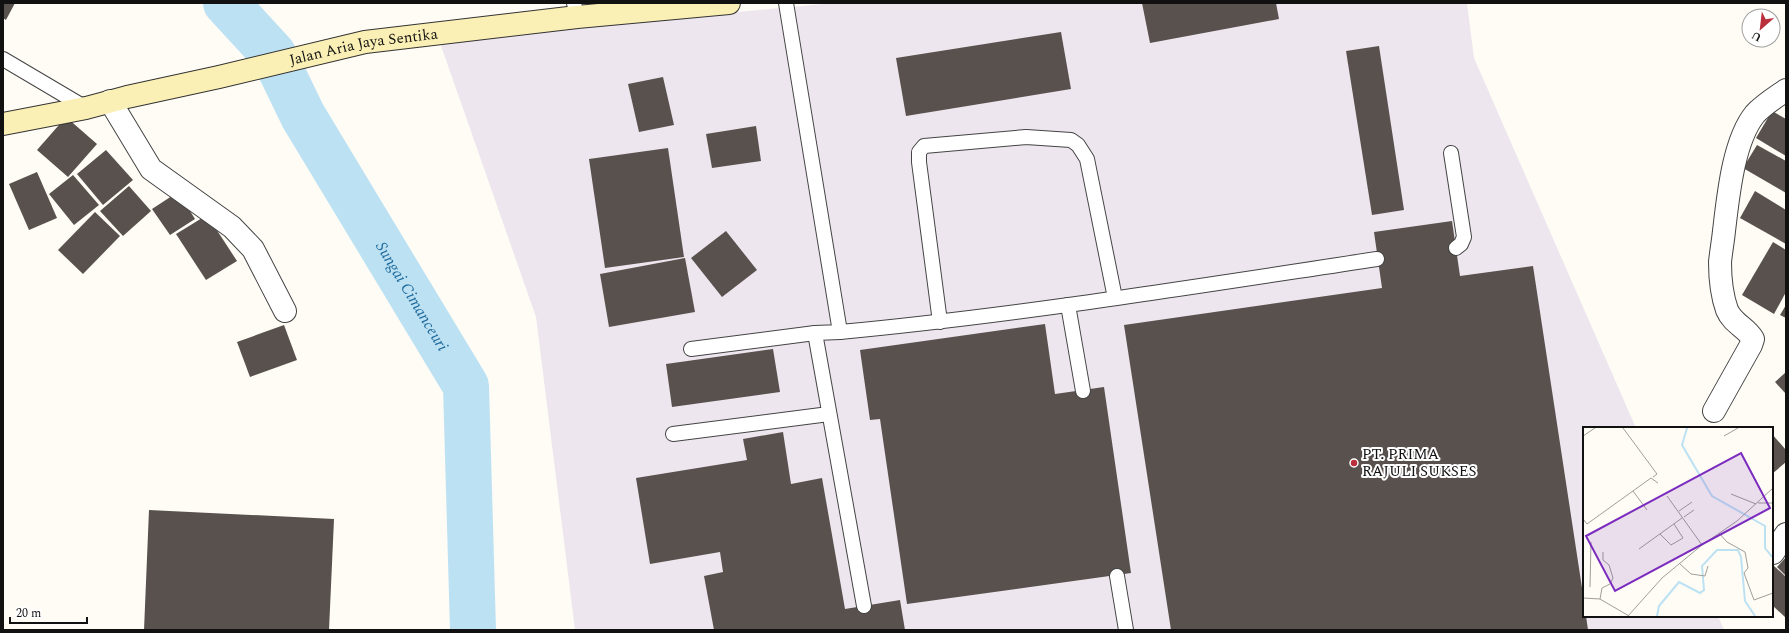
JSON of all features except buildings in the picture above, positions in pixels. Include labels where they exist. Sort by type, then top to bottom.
[{"type":"street","name":"Jalan Aria Jaya Sentika","points":[[3,124],[86,108],[110,101],[365,42],[575,10],[729,3]]},
{"type":"street","points":[[1714,411],[1752,345],[1753,339],[1750,334],[1735,323],[1727,310],[1720,262],[1734,162],[1747,126],[1755,114],[1786,90]]},
{"type":"street","points":[[110,101],[151,169],[232,227],[253,249],[285,311]]},
{"type":"street","points":[[1773,553],[1786,534]]},
{"type":"lane","points":[[786,3],[840,332]]},
{"type":"lane","points":[[3,59],[86,108]]},
{"type":"lane","points":[[940,322],[919,162],[919,152],[924,146],[1026,137],[1071,140],[1075,142],[1087,159],[1115,298]]},
{"type":"lane","points":[[1451,153],[1464,237],[1461,244],[1456,248]]},
{"type":"lane","points":[[691,349],[815,333],[940,322],[1068,305],[1378,259]]},
{"type":"lane","points":[[1068,305],[1083,391]]},
{"type":"lane","points":[[815,333],[864,606]]},
{"type":"lane","points":[[673,434],[829,414]]},
{"type":"lane","points":[[1117,576],[1126,630]]},
{"type":"shaded area","points":[[834,3],[1467,3],[1474,58],[1636,427],[1583,427],[1583,617],[1718,617],[1724,630],[575,630],[536,317],[439,40]]},
{"type":"waterway","name":"Sungai Cimanceuri","points":[[226,3],[273,54],[303,116],[466,386],[473,630]]},
{"type":"place","name":"PT. PRIMA RAJULI SUKSES","points":[[1354,463]]}]
